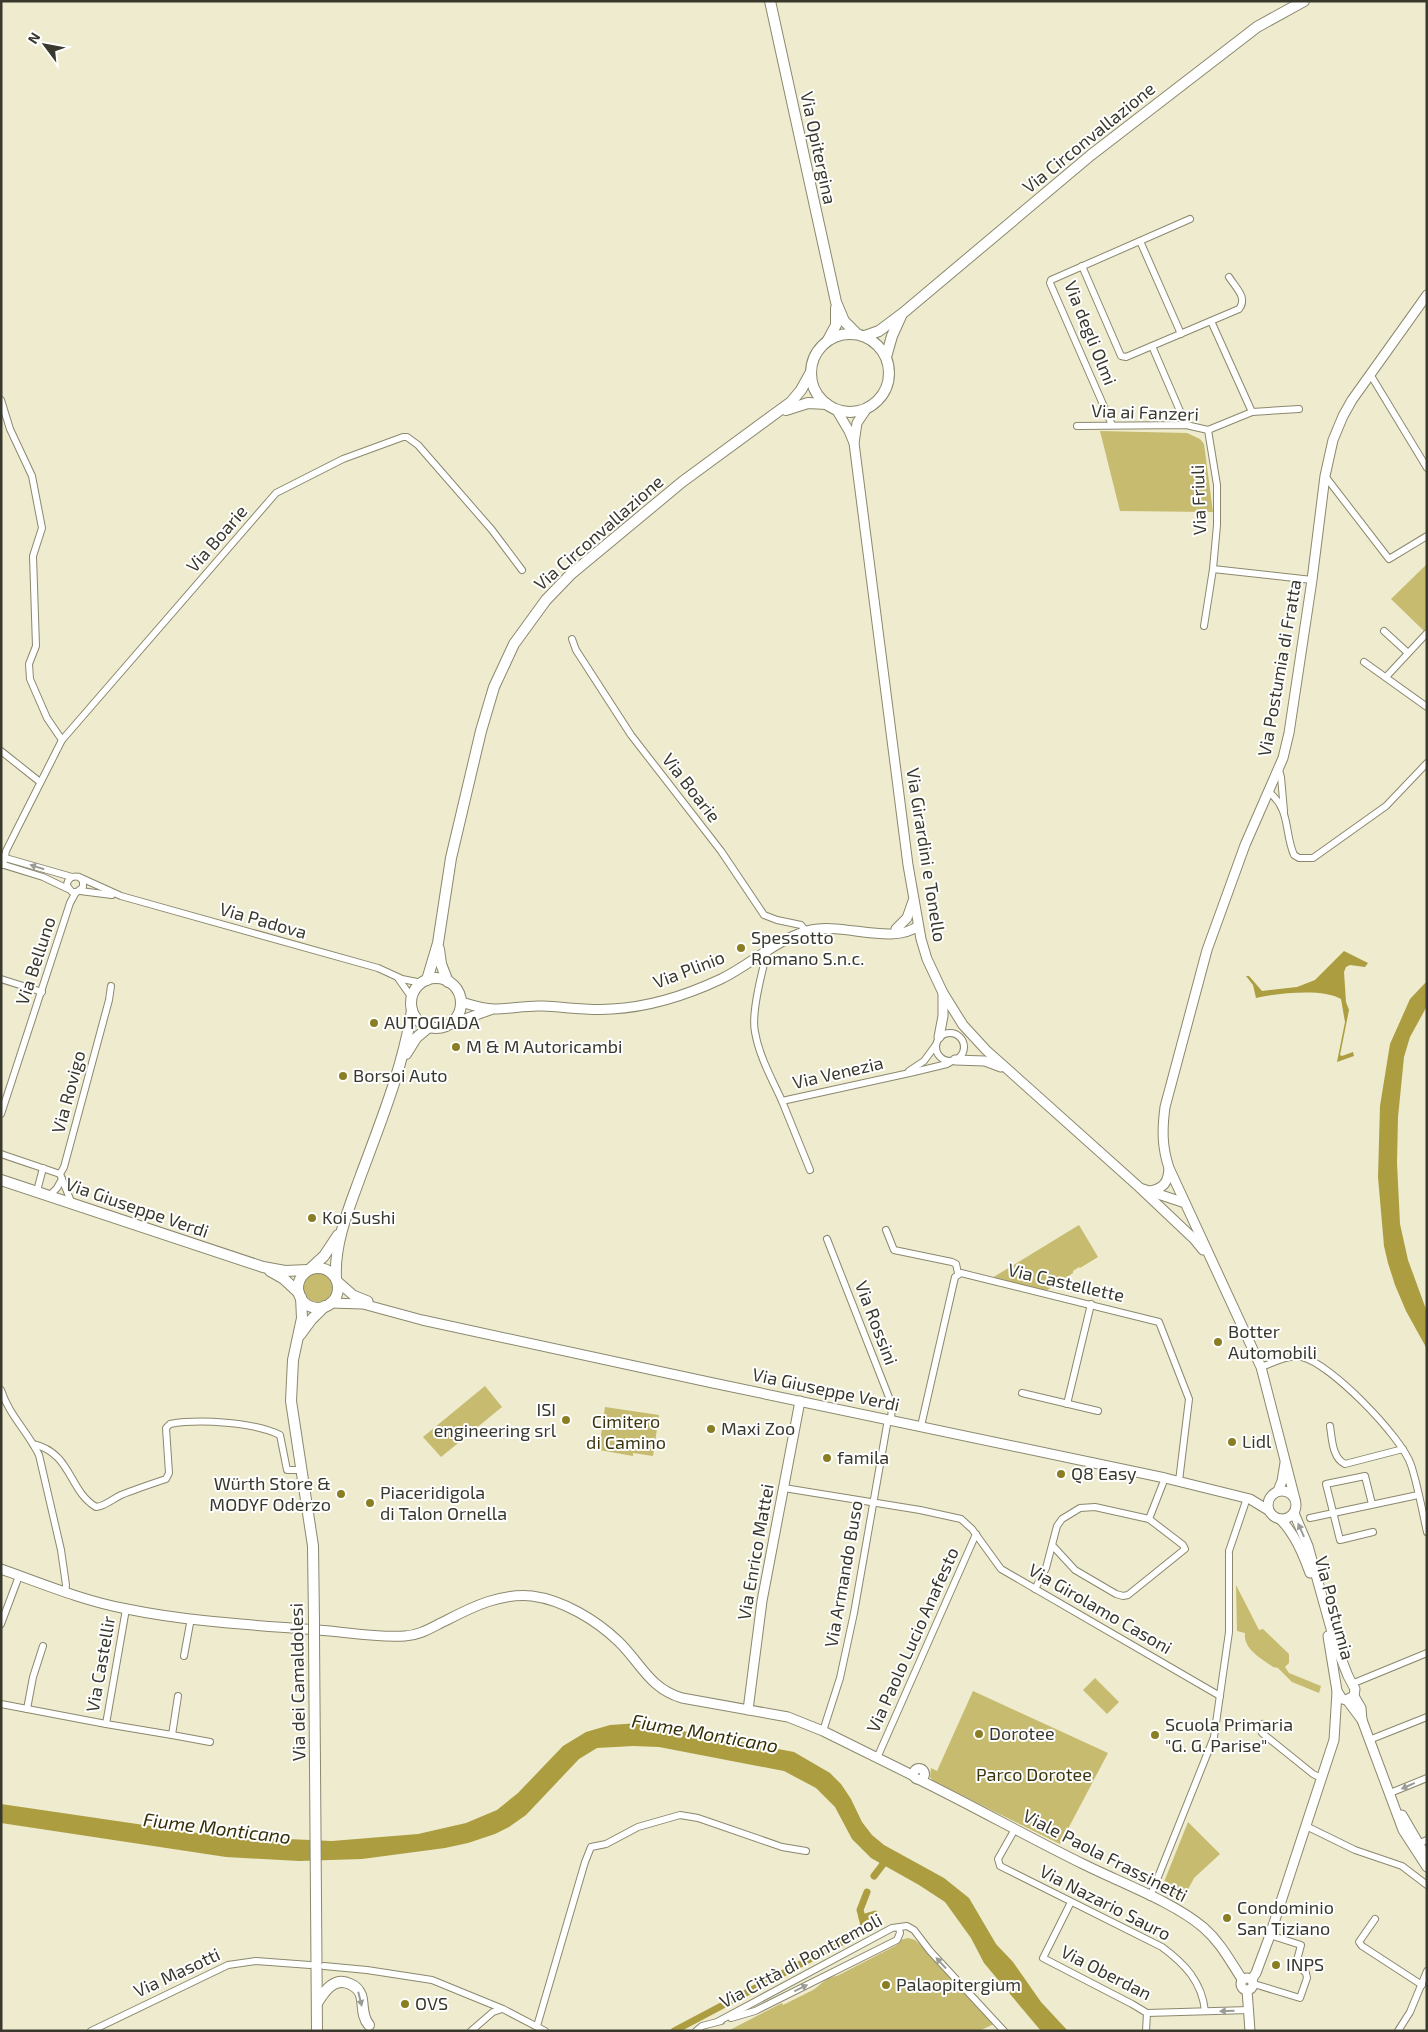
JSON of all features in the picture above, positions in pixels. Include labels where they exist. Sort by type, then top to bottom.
[{"type":"main road","name":"Via Opitergina","points":[[770,1],[836,302],[844,321],[861,335]]},
{"type":"main road","name":"Via Circonvallazione","points":[[861,335],[879,331],[1091,154],[1257,27],[1304,1]]},
{"type":"main road","name":"Via Postumia di Fratta","points":[[1261,1367],[1169,1168],[1162,1132],[1165,1107],[1207,950],[1245,845],[1278,770],[1289,734],[1325,476],[1333,440],[1343,416],[1370,374],[1427,295]]},
{"type":"main road","name":"Via Opitergina","points":[[828,340],[836,325],[836,302]]},
{"type":"main road","name":"Via Circonvallazione","points":[[886,357],[892,336],[902,313]]},
{"type":"main road","points":[[847,334],[861,335],[878,345],[886,357],[890,369],[889,381],[877,402],[857,412],[846,412],[831,407],[815,390],[811,372],[816,354],[828,340],[847,334]]},
{"type":"main road","name":"Via Circonvallazione","points":[[425,981],[438,943],[450,858],[483,722],[499,673],[514,644],[546,600],[570,576],[682,482],[774,416],[797,396],[811,372]]},
{"type":"main road","name":"Via Circonvallazione","points":[[774,416],[801,404],[831,407]]},
{"type":"main road","name":"Via Girardini e Tonello","points":[[831,407],[849,431],[854,443],[918,926],[924,950],[943,993],[963,1025],[986,1050],[1163,1210],[1194,1239],[1212,1260]]},
{"type":"main road","name":"Via Girardini e Tonello","points":[[854,443],[857,423],[867,408]]},
{"type":"main road","points":[[914,898],[907,918],[895,932],[913,939],[924,950]]},
{"type":"main road","name":"Via Plinio","points":[[461,1002],[493,1009],[541,1006],[610,1009],[645,1004],[681,995],[723,978],[806,931],[828,928],[895,932],[908,924],[918,926]]},
{"type":"main road","name":"Via Circonvallazione","points":[[438,943],[441,964],[448,982]]},
{"type":"main road","points":[[344,1223],[329,1250],[300,1280],[300,1295],[308,1305],[314,1307],[327,1305],[337,1294],[335,1262],[344,1223],[402,1061],[414,992],[425,981],[434,979],[448,982],[454,987],[461,1002],[458,1015],[448,1025],[438,1028],[429,1028],[421,1024],[415,1018],[412,1010]]},
{"type":"main road","points":[[939,1037],[943,1016],[943,993]]},
{"type":"main road","name":"Via Plinio","points":[[448,1025],[493,1009]]},
{"type":"main road","points":[[402,1061],[416,1038],[429,1028]]},
{"type":"main road","points":[[954,1060],[985,1061],[1006,1068]]},
{"type":"main road","points":[[1151,1191],[1164,1186],[1168,1179],[1169,1168]]},
{"type":"main road","name":"Via Giuseppe Verdi","points":[[1,1180],[263,1267],[285,1271],[309,1270]]},
{"type":"main road","name":"Via Girardini e Tonello","points":[[1139,1188],[1185,1203]]},
{"type":"main road","points":[[1163,1210],[1174,1213],[1182,1209],[1185,1203]]},
{"type":"main road","name":"Via Giuseppe Verdi","points":[[263,1267],[284,1279],[300,1295]]},
{"type":"main road","points":[[309,1270],[316,1268],[327,1270],[336,1280]]},
{"type":"main road","name":"Via Giuseppe Verdi","points":[[336,1280],[353,1295],[396,1312]]},
{"type":"main road","name":"Via dei Camaldolesi","points":[[300,1295],[302,1318],[293,1360],[291,1401],[313,1546],[317,2031]]},
{"type":"main road","name":"Via Giuseppe Verdi","points":[[327,1305],[356,1303],[439,1324],[1165,1478],[1248,1498],[1270,1497]]},
{"type":"main road","name":"Via dei Camaldolesi","points":[[299,1336],[311,1320],[327,1305]]},
{"type":"main road","name":"Via Postumia","points":[[1261,1367],[1295,1498],[1296,1508],[1294,1512],[1308,1546],[1335,1643],[1355,1689],[1349,1699]]},
{"type":"main road","name":"Via Enrico Mattei","points":[[748,1710],[762,1601],[800,1401]]},
{"type":"main road","points":[[1268,1510],[1270,1497],[1278,1491],[1282,1482],[1286,1460]]},
{"type":"main road","points":[[1278,1491],[1288,1492],[1295,1498]]},
{"type":"main road","name":"Via Giuseppe Verdi","points":[[1248,1498],[1268,1510]]},
{"type":"main road","name":"Via Postumia","points":[[1249,1983],[1256,1973],[1270,1935],[1322,1778],[1334,1740],[1337,1711],[1336,1681],[1330,1645],[1309,1571],[1304,1557],[1288,1527],[1268,1510]]},
{"type":"main road","points":[[1280,1519],[1288,1518],[1294,1512]]},
{"type":"main road","name":"Viale Paola Frassinetti","points":[[1,1569],[65,1593],[126,1609],[264,1626],[405,1636],[430,1630],[481,1603],[518,1595],[534,1596],[569,1608],[603,1628],[619,1642],[654,1683],[668,1693],[682,1698],[788,1717],[916,1775],[932,1786],[1015,1829],[1181,1912],[1202,1927],[1224,1950],[1249,1983]]},
{"type":"main road","name":"Via Postumia","points":[[1336,1681],[1342,1676],[1351,1680]]},
{"type":"main road","points":[[1337,1692],[1342,1699],[1349,1699]]},
{"type":"main road","points":[[1337,1711],[1349,1699]]},
{"type":"main road","points":[[1349,1699],[1362,1720],[1402,1830],[1427,1867]]},
{"type":"main road","points":[[1390,1794],[1417,1844],[1427,1858]]},
{"type":"main road","points":[[317,2004],[333,1984],[339,1981],[347,1982],[355,1986],[360,1994],[363,2013],[371,2028]]},
{"type":"main road","points":[[1249,1983],[1250,2031]]},
{"type":"street","name":"Via degli Olmi","points":[[1112,425],[1050,283],[1051,280],[1190,219]]},
{"type":"street","points":[[1140,241],[1181,334]]},
{"type":"street","points":[[1082,266],[1121,356],[1126,357],[1240,309],[1244,299],[1229,277]]},
{"type":"street","points":[[1211,321],[1252,412]]},
{"type":"street","points":[[1152,346],[1186,426]]},
{"type":"street","points":[[1370,374],[1426,465]]},
{"type":"street","points":[[1,400],[10,429],[32,476],[42,528],[33,556],[36,646],[30,664],[30,679],[47,718],[62,740]]},
{"type":"street","name":"Via ai Fanzeri","points":[[1077,426],[1186,426],[1208,430],[1252,412],[1299,409]]},
{"type":"street","name":"Via Friuli","points":[[1204,626],[1213,569],[1217,525],[1217,485],[1208,430]]},
{"type":"street","name":"Via Boarie","points":[[2,864],[3,857],[62,740],[276,493],[343,459],[403,437],[418,445],[477,512],[522,570]]},
{"type":"street","points":[[1325,476],[1389,559],[1427,536]]},
{"type":"street","points":[[1213,569],[1312,580]]},
{"type":"street","points":[[1384,631],[1408,653]]},
{"type":"street","points":[[1386,677],[1427,633]]},
{"type":"street","name":"Via Boarie","points":[[572,639],[576,650],[631,735],[722,851],[764,915],[801,925],[806,931]]},
{"type":"street","points":[[1364,662],[1427,707]]},
{"type":"street","points":[[1,751],[40,782]]},
{"type":"street","points":[[1278,770],[1281,777],[1284,812],[1294,855],[1299,858],[1313,858],[1386,806],[1427,763]]},
{"type":"street","points":[[1269,792],[1284,812]]},
{"type":"street","points":[[3,857],[76,877],[121,896]]},
{"type":"street","points":[[2,864],[43,877],[74,891],[121,896]]},
{"type":"street","points":[[74,891],[68,881],[76,877]]},
{"type":"street","name":"Via Belluno","points":[[1,1114],[74,891],[83,884],[76,877]]},
{"type":"street","name":"Via Padova","points":[[121,896],[378,968],[409,981],[425,981]]},
{"type":"street","name":"Via Venezia","points":[[767,952],[762,971],[754,1026],[758,1044],[782,1101],[947,1064],[954,1060]]},
{"type":"street","points":[[396,975],[412,998]]},
{"type":"street","points":[[1,979],[42,992]]},
{"type":"street","name":"Via Rovigo","points":[[48,1196],[57,1188],[64,1167],[107,1009],[111,986]]},
{"type":"street","points":[[951,1032],[962,1038],[964,1051],[954,1060],[946,1060],[940,1057],[936,1046],[939,1037],[951,1032]]},
{"type":"street","name":"Via Venezia","points":[[906,1072],[924,1061],[936,1046]]},
{"type":"street","points":[[782,1101],[810,1170]]},
{"type":"street","points":[[1,1154],[61,1176],[72,1204]]},
{"type":"street","points":[[37,1192],[43,1168]]},
{"type":"street","points":[[886,1230],[894,1250],[952,1262],[956,1264],[958,1273],[955,1277],[920,1426]]},
{"type":"street","name":"Via Rossini","points":[[827,1239],[892,1405],[890,1419]]},
{"type":"street","name":"Via Castellette","points":[[958,1273],[1160,1322],[1189,1399],[1179,1482]]},
{"type":"street","points":[[1067,1404],[1091,1304]]},
{"type":"street","points":[[1261,1367],[1290,1357],[1302,1357],[1312,1360],[1369,1408],[1403,1449],[1411,1464],[1418,1495],[1425,1513],[1427,1532]]},
{"type":"street","points":[[1,1390],[13,1416],[33,1444],[40,1460],[60,1550],[66,1585],[65,1593]]},
{"type":"street","points":[[1022,1392],[1098,1411]]},
{"type":"street","name":"Via Armando Buso","points":[[823,1732],[840,1678],[854,1613],[872,1503],[890,1419]]},
{"type":"street","points":[[33,1444],[46,1447],[61,1460],[84,1495],[96,1507],[102,1506],[118,1496],[166,1478],[169,1473],[166,1428],[170,1424],[208,1422],[267,1429],[280,1435],[287,1470],[300,1470]]},
{"type":"street","points":[[1330,1426],[1336,1456],[1345,1464],[1403,1449]]},
{"type":"street","points":[[1372,1504],[1365,1476],[1326,1484],[1340,1540],[1373,1532]]},
{"type":"street","points":[[1149,1519],[1165,1478]]},
{"type":"street","name":"Via Girolamo Casoni","points":[[784,1488],[954,1516],[966,1522],[1001,1569],[1220,1696]]},
{"type":"street","points":[[1310,1518],[1418,1495]]},
{"type":"street","points":[[1150,1897],[1214,1737],[1229,1632],[1229,1553],[1248,1498]]},
{"type":"street","points":[[1035,1589],[1046,1568],[1052,1545],[1057,1526],[1062,1519],[1080,1508],[1094,1507],[1149,1519],[1183,1545],[1185,1549],[1128,1595],[1123,1596],[1116,1594],[1074,1570],[1052,1545]]},
{"type":"street","name":"Via Paolo Lucio Anafesto","points":[[877,1758],[976,1534]]},
{"type":"street","points":[[1,1624],[19,1576]]},
{"type":"street","name":"Via Castellir","points":[[106,1724],[126,1609]]},
{"type":"street","points":[[184,1656],[191,1618]]},
{"type":"street","points":[[27,1709],[33,1677],[43,1646]]},
{"type":"street","points":[[1351,1680],[1427,1653]]},
{"type":"street","points":[[172,1735],[178,1696]]},
{"type":"street","name":"Via Castellir","points":[[1,1704],[210,1742]]},
{"type":"street","points":[[1370,1740],[1427,1717]]},
{"type":"street","points":[[1263,1724],[1261,1728],[1262,1733],[1313,1774],[1322,1778]]},
{"type":"street","points":[[1390,1794],[1427,1778]]},
{"type":"street","points":[[537,2026],[582,1869],[591,1847],[606,1844],[638,1827],[680,1815],[698,1818],[782,1847],[806,1851]]},
{"type":"street","points":[[1306,1826],[1355,1850],[1402,1866],[1427,1885]]},
{"type":"street","name":"Via Nazario Sauro","points":[[1015,1829],[998,1860],[1000,1866],[1162,1947],[1185,1966],[1201,1989],[1205,2011]]},
{"type":"street","points":[[1417,1844],[1427,1840]]},
{"type":"street","name":"Via Oberdan","points":[[1071,1902],[1043,1958],[1147,2013],[1249,2010]]},
{"type":"street","points":[[1375,1919],[1360,1942],[1362,1946],[1422,1985]]},
{"type":"street","name":"Via Città di Pontremoli","points":[[718,2022],[892,1928],[907,1926],[914,1930],[930,1952],[1004,2031]]},
{"type":"street","name":"Via Città di Pontremoli","points":[[696,2031],[702,2026],[757,2010],[817,1983],[897,1940],[900,1934],[898,1928]]},
{"type":"street","points":[[1249,1983],[1300,1998],[1307,1978],[1306,1973],[1296,1964],[1301,1945],[1270,1935]]},
{"type":"street","name":"Via Masotti","points":[[93,2030],[228,1965],[256,1961],[310,1965]]},
{"type":"street","points":[[324,1966],[419,1976],[485,2002],[545,2031]]},
{"type":"street","points":[[811,1971],[817,1983]]},
{"type":"street","points":[[1398,2031],[1410,2012],[1427,1971]]},
{"type":"street","points":[[757,2001],[757,2010]]},
{"type":"street","points":[[485,2002],[488,2010],[485,2018]]},
{"type":"street","points":[[471,2031],[485,2018],[496,2011],[503,2010]]},
{"type":"street","points":[[1146,2031],[1147,2013]]},
{"type":"green space","points":[[1100,431],[1187,433],[1200,439],[1204,444],[1213,512],[1120,511]]},
{"type":"green space","points":[[1427,564],[1427,628],[1424,631],[1391,599]]},
{"type":"green space","points":[[1079,1225],[1098,1257],[1079,1267],[1046,1291],[992,1278]]},
{"type":"green space","points":[[318,1272],[329,1276],[333,1287],[329,1298],[318,1302],[307,1298],[303,1287],[307,1276]]},
{"type":"green space","points":[[485,1386],[502,1407],[441,1457],[423,1437]]},
{"type":"green space","name":"Cimitero di Camino","points":[[605,1407],[659,1415],[653,1456],[633,1453],[633,1456],[599,1450]]},
{"type":"green space","points":[[1236,1585],[1259,1630],[1263,1629],[1289,1654],[1289,1663],[1285,1667],[1289,1673],[1321,1686],[1319,1693],[1292,1682],[1278,1668],[1273,1667],[1258,1657],[1250,1648],[1245,1639],[1245,1633],[1237,1631]]},
{"type":"green space","points":[[1095,1678],[1119,1702],[1107,1714],[1083,1690]]},
{"type":"green space","name":"Parco Dorotee","points":[[973,1691],[1108,1753],[1060,1844],[933,1781],[930,1777],[931,1768],[937,1771]]},
{"type":"green space","points":[[1188,1822],[1220,1854],[1194,1878],[1181,1903],[1160,1892]]},
{"type":"green space","points":[[908,1938],[915,1940],[928,1952],[994,2024],[979,2031],[728,2031],[782,2003],[783,2005],[813,1990],[827,1979],[837,1976],[897,1945],[900,1940]]},
{"type":"shaded area","points":[[1344,951],[1368,963],[1365,967],[1350,965],[1346,967],[1344,972],[1346,1002],[1349,1010],[1340,1055],[1353,1052],[1354,1056],[1337,1062],[1345,1022],[1341,999],[1312,993],[1275,994],[1256,998],[1253,985],[1246,976],[1249,976],[1262,991],[1297,987],[1315,980]]},
{"type":"shaded area","points":[[1427,981],[1427,1006],[1410,1037],[1404,1057],[1398,1117],[1397,1163],[1400,1224],[1408,1260],[1427,1312],[1427,1349],[1406,1311],[1388,1263],[1384,1246],[1378,1177],[1380,1106],[1390,1044],[1410,999]]},
{"type":"shaded area","points":[[640,1723],[794,1752],[830,1773],[841,1784],[862,1822],[872,1835],[884,1845],[944,1878],[969,1898],[996,1944],[1013,1962],[1041,2002],[1068,2031],[1041,2031],[984,1963],[971,1938],[945,1902],[871,1858],[852,1839],[835,1807],[816,1788],[784,1771],[659,1747],[597,1748],[579,1759],[526,1815],[495,1834],[445,1848],[362,1859],[299,1861],[226,1857],[1,1823],[1,1804],[219,1836],[332,1841],[418,1834],[466,1823],[497,1810],[518,1793],[563,1746],[586,1732],[610,1725]]},
{"type":"waterway","points":[[874,1876],[887,1859]]},
{"type":"waterway","points":[[674,2031],[861,1932],[863,1919],[860,1910],[867,1892]]},
{"type":"waterway","points":[[862,1918],[875,1914]]},
{"type":"place","name":"Spessotto Romano S.n.c.","points":[[741,948]]},
{"type":"place","name":"AUTOGIADA","points":[[374,1023]]},
{"type":"place","name":"M & M Autoricambi","points":[[456,1047]]},
{"type":"place","name":"Borsoi Auto","points":[[343,1076]]},
{"type":"place","name":"Koi Sushi","points":[[312,1218]]},
{"type":"place","name":"Botter Automobili","points":[[1218,1342]]},
{"type":"place","name":"ISI engineering srl","points":[[566,1420]]},
{"type":"place","name":"Maxi Zoo","points":[[711,1429]]},
{"type":"place","name":"Lidl","points":[[1232,1442]]},
{"type":"place","name":"famila","points":[[827,1458]]},
{"type":"place","name":"Q8 Easy","points":[[1061,1474]]},
{"type":"place","name":"Würth Store & MODYF Oderzo","points":[[341,1494]]},
{"type":"place","name":"Piaceridigola di Talon Ornella","points":[[370,1503]]},
{"type":"place","name":"Dorotee","points":[[979,1734]]},
{"type":"place","name":"Scuola Primaria \"G. G. Parise\"","points":[[1155,1735]]},
{"type":"place","name":"Condominio San Tiziano","points":[[1227,1918]]},
{"type":"place","name":"INPS","points":[[1276,1965]]},
{"type":"place","name":"Palaopitergium","points":[[886,1985]]},
{"type":"place","name":"OVS","points":[[405,2004]]},
{"type":"water label","name":"Fiume Monticano","points":[[705,1733]]},
{"type":"water label","name":"Fiume Monticano","points":[[217,1828]]}]
